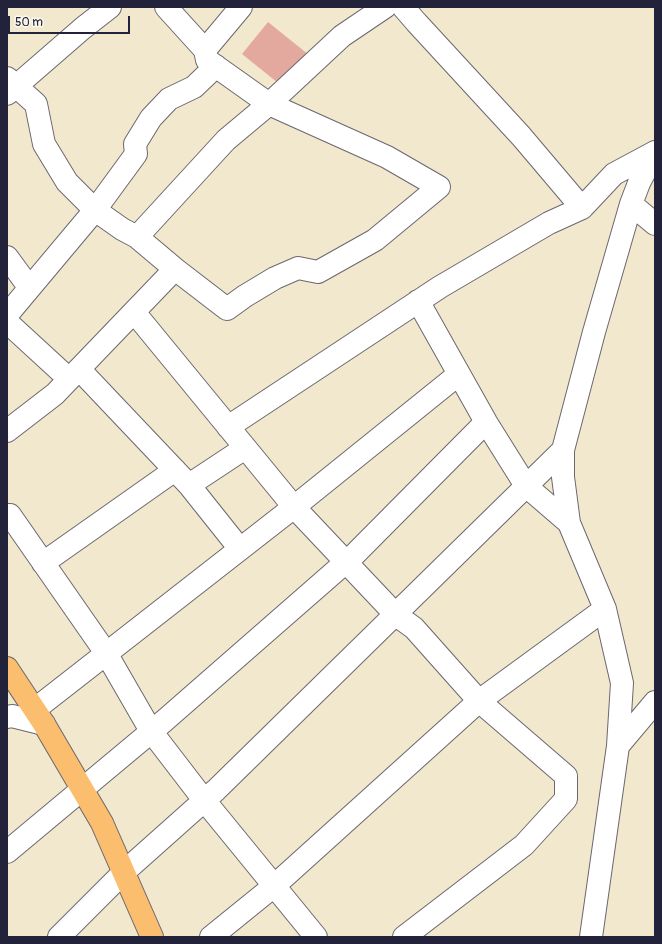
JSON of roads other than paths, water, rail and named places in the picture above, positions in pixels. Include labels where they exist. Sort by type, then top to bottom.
[{"type":"main road","points":[[7,668],[39,717],[102,823],[152,937]]},
{"type":"street","points":[[110,7],[10,86],[36,104],[44,144],[67,182],[95,210],[122,229],[138,237],[175,269],[227,309],[245,296],[276,278],[298,268],[318,272],[375,240],[439,187],[387,157],[269,104],[211,58],[166,7]]},
{"type":"street","points":[[7,315],[95,210],[136,154],[135,144],[151,118],[169,99],[194,88],[241,7]]},
{"type":"street","points":[[138,237],[226,140],[269,104],[342,36],[385,7]]},
{"type":"street","points":[[404,7],[521,136],[582,208]]},
{"type":"street","points":[[228,427],[418,301],[549,223],[582,208],[614,174],[655,152]]},
{"type":"street","points":[[591,937],[618,746],[622,683],[605,610],[569,523],[563,477],[564,450],[594,332],[631,204],[639,183],[655,152]]},
{"type":"street","points":[[631,204],[655,224]]},
{"type":"street","points":[[7,257],[29,287]]},
{"type":"street","points":[[7,431],[55,394],[175,269]]},
{"type":"street","points":[[418,301],[486,422],[526,486],[569,523]]},
{"type":"street","points":[[134,312],[294,507],[396,615],[414,628],[479,701],[566,776],[566,798],[524,845],[404,937]]},
{"type":"street","points":[[7,322],[74,374],[182,478],[240,549]]},
{"type":"street","points":[[7,717],[39,717],[106,653],[294,507],[459,374]]},
{"type":"street","points":[[7,852],[151,731],[346,562],[486,422]]},
{"type":"street","points":[[43,562],[182,478],[245,448]]},
{"type":"street","points":[[59,937],[124,872],[204,800],[396,615],[564,450]]},
{"type":"street","points":[[7,515],[10,515],[106,653],[151,731],[204,800],[316,937]]},
{"type":"street","points":[[211,937],[274,886],[479,701],[605,610]]},
{"type":"street","points":[[618,746],[655,702]]}]
